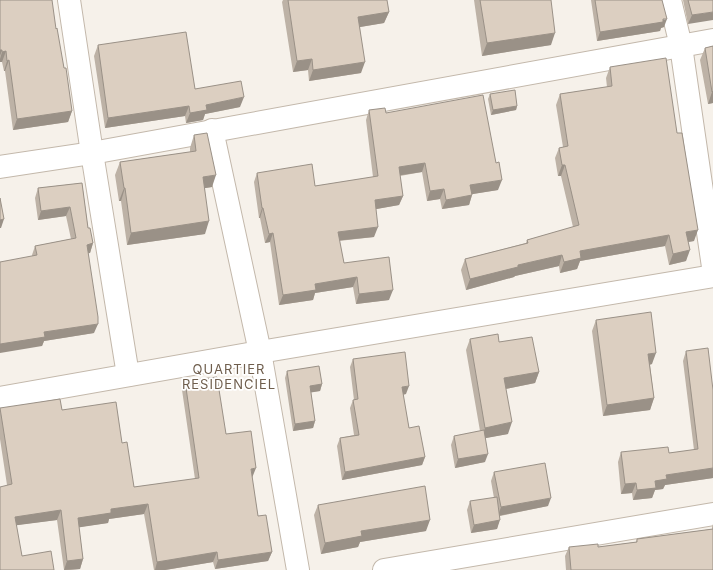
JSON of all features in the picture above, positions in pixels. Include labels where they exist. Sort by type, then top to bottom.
[{"type":"street","points":[[68,0],[128,375]]},
{"type":"street","points":[[670,0],[681,46],[713,266]]},
{"type":"street","points":[[0,168],[92,153],[713,40]]},
{"type":"street","points":[[212,130],[260,352],[298,570]]},
{"type":"street","points":[[0,398],[260,352],[713,276]]},
{"type":"street","points":[[384,570],[713,514]]},
{"type":"building","points":[[0,0],[52,0],[64,68],[66,68],[72,111],[17,119],[9,60],[7,61],[6,51],[2,52],[2,50],[0,50]]},
{"type":"building","points":[[288,0],[387,0],[389,12],[358,17],[365,62],[313,70],[312,59],[297,61]]},
{"type":"building","points":[[480,0],[551,0],[555,33],[487,43]]},
{"type":"building","points":[[595,0],[662,0],[667,19],[663,19],[663,22],[600,32]]},
{"type":"building","points":[[688,0],[713,0],[713,12],[692,15]]},
{"type":"building","points":[[186,32],[195,89],[241,81],[244,97],[206,105],[207,110],[190,113],[189,106],[108,118],[98,45]]},
{"type":"building","points":[[713,46],[713,91],[712,92],[705,48]]},
{"type":"building","points":[[666,58],[677,133],[682,133],[698,230],[686,232],[690,250],[673,254],[669,235],[580,251],[581,258],[564,262],[562,255],[518,265],[518,267],[470,279],[465,259],[528,243],[527,240],[579,225],[565,165],[562,165],[559,148],[568,146],[560,94],[612,86],[610,67]]},
{"type":"building","points":[[515,90],[517,106],[493,110],[490,94]]},
{"type":"building","points":[[483,95],[496,163],[499,162],[502,180],[470,185],[472,195],[446,200],[444,189],[430,191],[425,163],[399,167],[403,196],[375,200],[378,227],[338,232],[344,263],[389,257],[393,290],[359,294],[357,277],[315,284],[316,290],[283,295],[273,233],[269,234],[262,208],[257,173],[312,164],[315,186],[378,176],[369,110],[385,108],[386,113]]},
{"type":"building","points":[[207,133],[216,175],[203,177],[209,221],[131,233],[120,162],[196,151],[194,135]]},
{"type":"building","points":[[82,183],[88,228],[90,228],[93,243],[87,245],[98,324],[44,332],[45,337],[0,344],[0,262],[37,255],[35,246],[76,238],[70,207],[41,211],[38,188]]},
{"type":"building","points":[[0,198],[4,219],[0,220]]},
{"type":"building","points":[[651,312],[656,353],[648,354],[654,398],[607,405],[596,320]]},
{"type":"building","points":[[498,334],[499,342],[532,337],[539,372],[504,378],[512,422],[485,428],[470,339]]},
{"type":"building","points":[[708,348],[713,390],[713,468],[666,475],[667,479],[655,481],[656,488],[637,490],[636,483],[625,484],[621,452],[668,447],[669,453],[698,449],[686,351]]},
{"type":"building","points":[[405,352],[409,386],[402,387],[409,428],[419,426],[425,457],[345,472],[340,438],[359,435],[353,400],[358,399],[353,359]]},
{"type":"building","points":[[319,366],[322,384],[310,386],[315,421],[295,424],[287,371]]},
{"type":"building","points":[[217,377],[226,434],[251,431],[256,468],[251,469],[258,516],[266,515],[272,552],[218,560],[217,552],[157,562],[148,504],[111,509],[111,513],[78,518],[83,559],[67,561],[61,510],[15,517],[22,556],[51,551],[54,570],[0,570],[0,487],[12,484],[0,408],[60,399],[62,410],[116,402],[122,443],[127,442],[134,487],[199,478],[185,381]]},
{"type":"building","points":[[484,430],[488,454],[458,459],[454,436]]},
{"type":"building","points":[[545,463],[551,498],[501,507],[494,472]]},
{"type":"building","points":[[425,486],[430,520],[361,531],[362,536],[325,543],[318,505]]},
{"type":"building","points":[[497,497],[500,520],[474,525],[470,501]]},
{"type":"building","points":[[713,529],[713,570],[571,570],[569,547],[598,544],[598,547],[637,542],[637,539]]},
{"type":"district","name":"QUARTIER RESIDENCIEL","points":[[229,376]]}]
